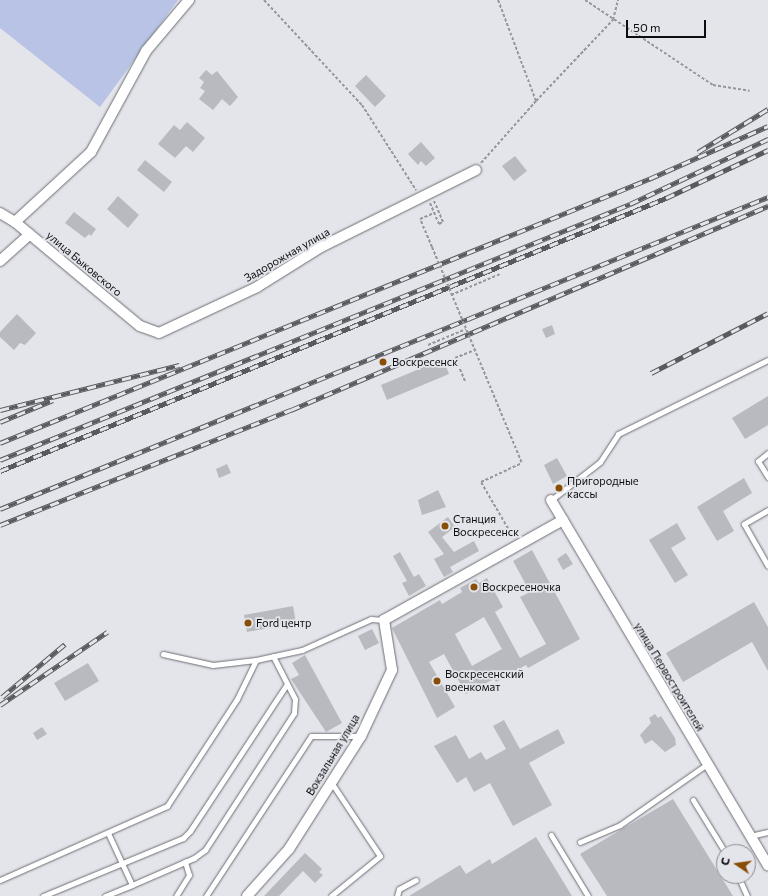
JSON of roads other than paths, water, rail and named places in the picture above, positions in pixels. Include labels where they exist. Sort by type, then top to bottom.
[{"type":"street","points":[[16,222],[91,152],[146,51],[190,0]]},
{"type":"street","name":"Задорожная улица","points":[[152,333],[165,332],[257,287],[321,247],[427,198],[476,170]]},
{"type":"street","name":"улица Быковского","points":[[0,213],[16,222],[152,333]]},
{"type":"street","points":[[0,261],[30,234]]},
{"type":"street","name":"улица Первостроителей","points":[[551,500],[768,866]]},
{"type":"street","points":[[384,620],[563,520]]},
{"type":"street","name":"Вокзальная улица","points":[[247,896],[288,850],[361,736],[392,670],[384,620]]},
{"type":"lane","points":[[551,500],[600,462],[618,434],[768,360]]},
{"type":"lane","points":[[768,454],[758,461],[768,477]]},
{"type":"lane","points":[[768,510],[744,524],[768,566]]},
{"type":"lane","points":[[163,654],[213,666],[256,660],[302,650],[371,619],[384,620]]},
{"type":"lane","points":[[105,896],[185,862],[205,850],[294,713],[295,699],[273,656]]},
{"type":"lane","points":[[0,880],[167,806],[237,699],[256,660]]},
{"type":"lane","points":[[43,896],[122,864],[190,832],[287,684]]},
{"type":"lane","points":[[206,896],[311,736],[361,736]]},
{"type":"lane","points":[[580,842],[620,825],[707,764]]},
{"type":"lane","points":[[331,782],[380,856],[331,896]]},
{"type":"lane","points":[[693,800],[720,844]]},
{"type":"lane","points":[[750,836],[768,832]]},
{"type":"lane","points":[[108,833],[132,885]]},
{"type":"lane","points":[[551,835],[588,896]]},
{"type":"lane","points":[[176,896],[190,875],[185,862]]},
{"type":"lane","points":[[398,896],[399,889],[416,880]]},
{"type":"lane","points":[[742,884],[747,896]]},
{"type":"railway","points":[[698,152],[768,109]]},
{"type":"railway","points":[[0,443],[649,179],[768,126]]},
{"type":"railway","points":[[0,460],[630,204],[768,139]]},
{"type":"railway","points":[[0,471],[666,198],[768,150]]},
{"type":"railway","points":[[0,509],[768,197]]},
{"type":"railway","points":[[0,525],[291,410],[768,206]]},
{"type":"railway","points":[[651,373],[768,313]]},
{"type":"railway","points":[[0,410],[179,365]]},
{"type":"railway","points":[[0,422],[53,400]]},
{"type":"railway","points":[[0,705],[107,632]]},
{"type":"railway","points":[[2,697],[65,644]]},
{"type":"place","name":"Воскресенск","points":[[383,362]]},
{"type":"place","name":"Пригородные кассы","points":[[559,488]]},
{"type":"place","name":"Станция Воскресенск","points":[[445,526]]},
{"type":"place","name":"Воскресеночка","points":[[474,587]]},
{"type":"place","name":"Ford центр","points":[[248,623]]},
{"type":"place","name":"Воскресенский военкомат","points":[[437,681]]}]
